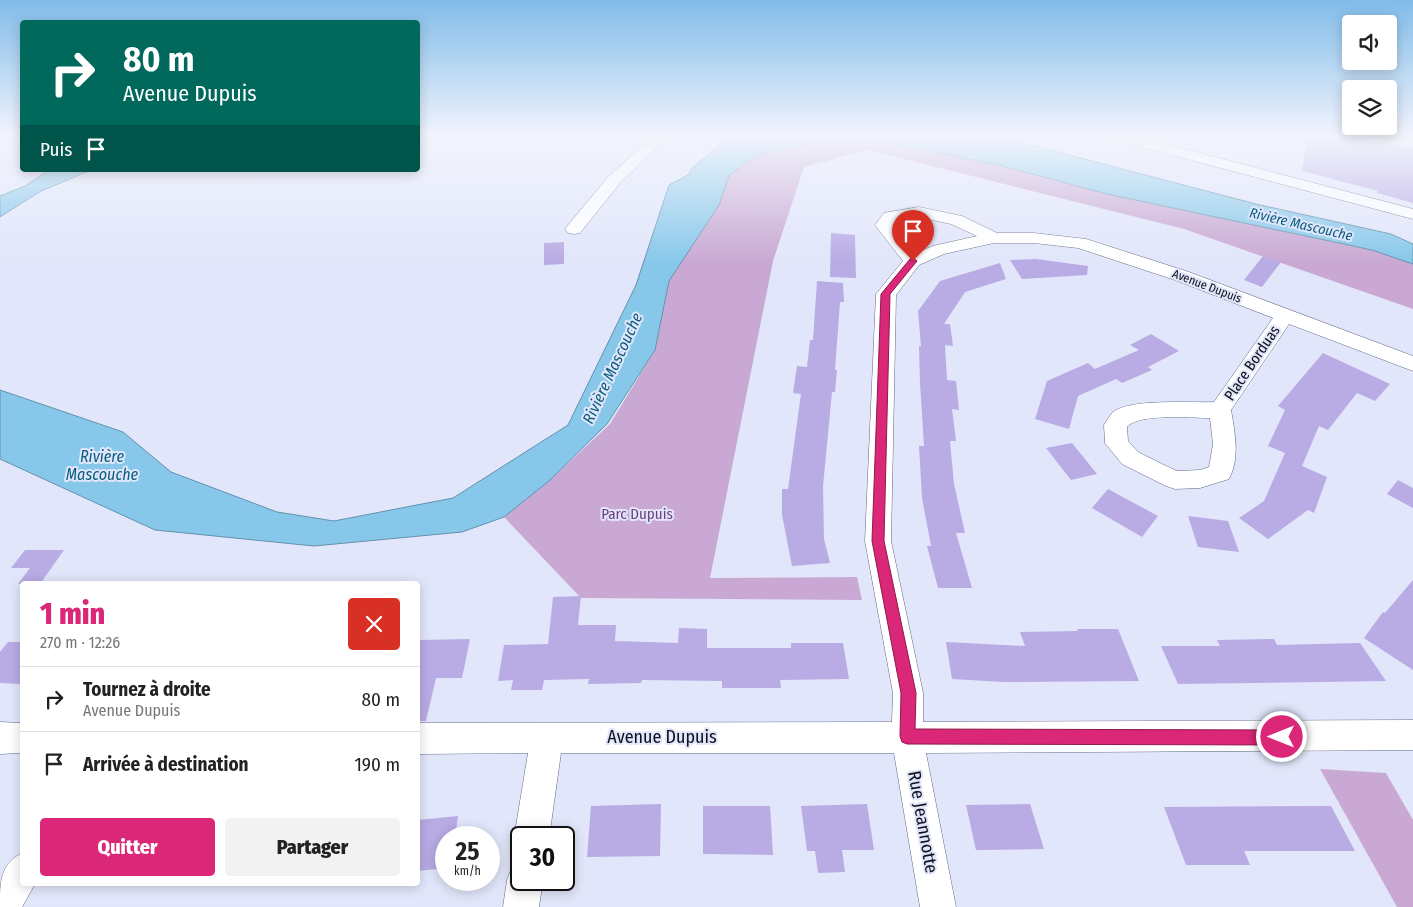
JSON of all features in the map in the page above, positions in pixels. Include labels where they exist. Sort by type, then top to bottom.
[{"type":"street","points":[[574,229],[617,177]]},
{"type":"street","points":[[1278,177],[1413,214]]},
{"type":"street","name":"Avenue Dupuis","points":[[913,261],[884,225],[890,218],[919,212],[956,220],[994,238]]},
{"type":"street","name":"Avenue Dupuis","points":[[907,736],[908,693],[878,541],[886,294],[913,261],[939,250],[994,238],[1034,238],[1080,243],[1182,276],[1413,364]]},
{"type":"street","name":"Place Borduas","points":[[1220,410],[1148,411],[1123,416],[1115,425],[1117,443],[1130,458],[1175,480],[1200,479],[1220,473],[1225,444],[1220,410],[1284,316]]},
{"type":"street","name":"Avenue Dupuis","points":[[420,738],[1311,737],[1413,735]]},
{"type":"street","name":"Rue Jeannotte","points":[[907,736],[938,907]]},
{"type":"street","points":[[533,826],[547,737]]},
{"type":"street","points":[[0,738],[20,738]]},
{"type":"street","points":[[2,907],[20,874]]},
{"type":"street","points":[[521,907],[523,891]]},
{"type":"green space","name":"Parc Dupuis","points":[[728,177],[801,177],[773,261],[710,578],[857,577],[862,600],[581,598],[504,517],[550,480],[610,424],[655,350],[669,281],[719,205]]},
{"type":"green space","name":"Parc Dupuis","points":[[977,177],[1045,177],[1107,194],[1372,250],[1413,264],[1413,309],[1184,229]]},
{"type":"green space","points":[[1320,769],[1386,773],[1413,820],[1413,907],[1397,907]]},
{"type":"water","points":[[38,177],[74,177],[41,191],[0,217],[0,196],[25,186]]},
{"type":"water","name":"Rivière Mascouche","points":[[684,177],[729,177],[719,205],[669,281],[655,350],[607,424],[550,480],[504,517],[462,532],[314,546],[155,530],[0,459],[0,390],[123,432],[171,472],[277,512],[334,521],[453,498],[568,425],[636,285],[669,185]]},
{"type":"water","name":"Rivière Mascouche","points":[[1045,177],[1154,177],[1256,204],[1391,234],[1413,244],[1413,264],[1372,250],[1107,194]]},
{"type":"building","points":[[1326,177],[1413,177],[1413,203],[1377,193],[1378,191]]},
{"type":"building","points":[[831,233],[855,235],[856,278],[830,277]]},
{"type":"building","points":[[564,242],[564,264],[544,265],[544,243]]},
{"type":"building","points":[[1263,256],[1281,262],[1262,287],[1244,280]]},
{"type":"building","points":[[1036,259],[1088,266],[1087,275],[1022,279],[1010,260]]},
{"type":"building","points":[[1000,263],[1006,279],[965,292],[944,324],[950,324],[953,346],[945,345],[947,380],[956,381],[959,410],[952,409],[956,441],[950,441],[954,484],[965,533],[956,533],[972,588],[938,588],[927,546],[931,546],[922,498],[919,446],[924,446],[918,311],[940,281]]},
{"type":"building","points":[[817,281],[843,283],[844,302],[840,302],[835,392],[832,392],[823,486],[824,539],[830,563],[792,566],[782,515],[782,489],[788,489],[801,394],[793,393],[797,366],[807,367],[810,340],[813,340]]},
{"type":"building","points":[[1151,334],[1179,351],[1148,367],[1152,370],[1122,383],[1116,379],[1078,396],[1069,429],[1035,419],[1047,381],[1088,363],[1095,369],[1139,350],[1130,345]]},
{"type":"building","points":[[1323,353],[1390,384],[1375,401],[1357,393],[1328,430],[1319,426],[1302,466],[1327,477],[1314,513],[1308,510],[1268,539],[1239,518],[1264,501],[1285,453],[1268,446],[1285,410],[1278,406]]},
{"type":"building","points":[[1072,443],[1097,474],[1071,480],[1046,448]]},
{"type":"building","points":[[1398,480],[1413,488],[1413,508],[1387,494]]},
{"type":"building","points":[[1108,489],[1158,516],[1142,537],[1092,508]]},
{"type":"building","points":[[1188,516],[1228,521],[1239,552],[1198,547]]},
{"type":"building","points":[[25,550],[64,550],[42,581],[20,581],[30,568],[11,568]]},
{"type":"building","points":[[1413,580],[1413,670],[1364,638],[1383,612],[1385,613]]},
{"type":"building","points":[[581,596],[578,625],[616,625],[615,641],[678,643],[679,628],[707,629],[707,648],[791,648],[791,643],[843,643],[849,679],[780,680],[781,688],[722,688],[722,681],[642,680],[641,683],[588,684],[589,679],[544,680],[542,690],[511,690],[513,680],[498,681],[504,645],[548,644],[553,597]]},
{"type":"building","points":[[1077,629],[1118,629],[1139,681],[1004,682],[952,679],[946,642],[1025,646],[1020,632],[1078,631]]},
{"type":"building","points":[[470,639],[462,678],[436,678],[426,721],[420,721],[420,640]]},
{"type":"building","points":[[1274,639],[1277,645],[1360,643],[1386,681],[1178,684],[1161,646],[1220,646],[1217,640]]},
{"type":"building","points":[[8,642],[20,642],[20,684],[0,683],[0,652]]},
{"type":"building","points":[[661,804],[660,856],[587,857],[591,806]]},
{"type":"building","points":[[867,804],[874,850],[842,850],[845,872],[818,873],[815,851],[807,851],[801,806]]},
{"type":"building","points":[[1030,804],[1044,849],[976,850],[966,805]]},
{"type":"building","points":[[703,806],[770,806],[773,855],[703,854]]},
{"type":"building","points":[[1331,806],[1355,851],[1244,851],[1250,865],[1186,865],[1164,807]]},
{"type":"building","points":[[458,816],[457,826],[435,826],[435,869],[420,871],[420,820]]},
{"type":"route","points":[[913,261],[886,294],[878,541],[908,693],[907,736],[1282,737]]}]
